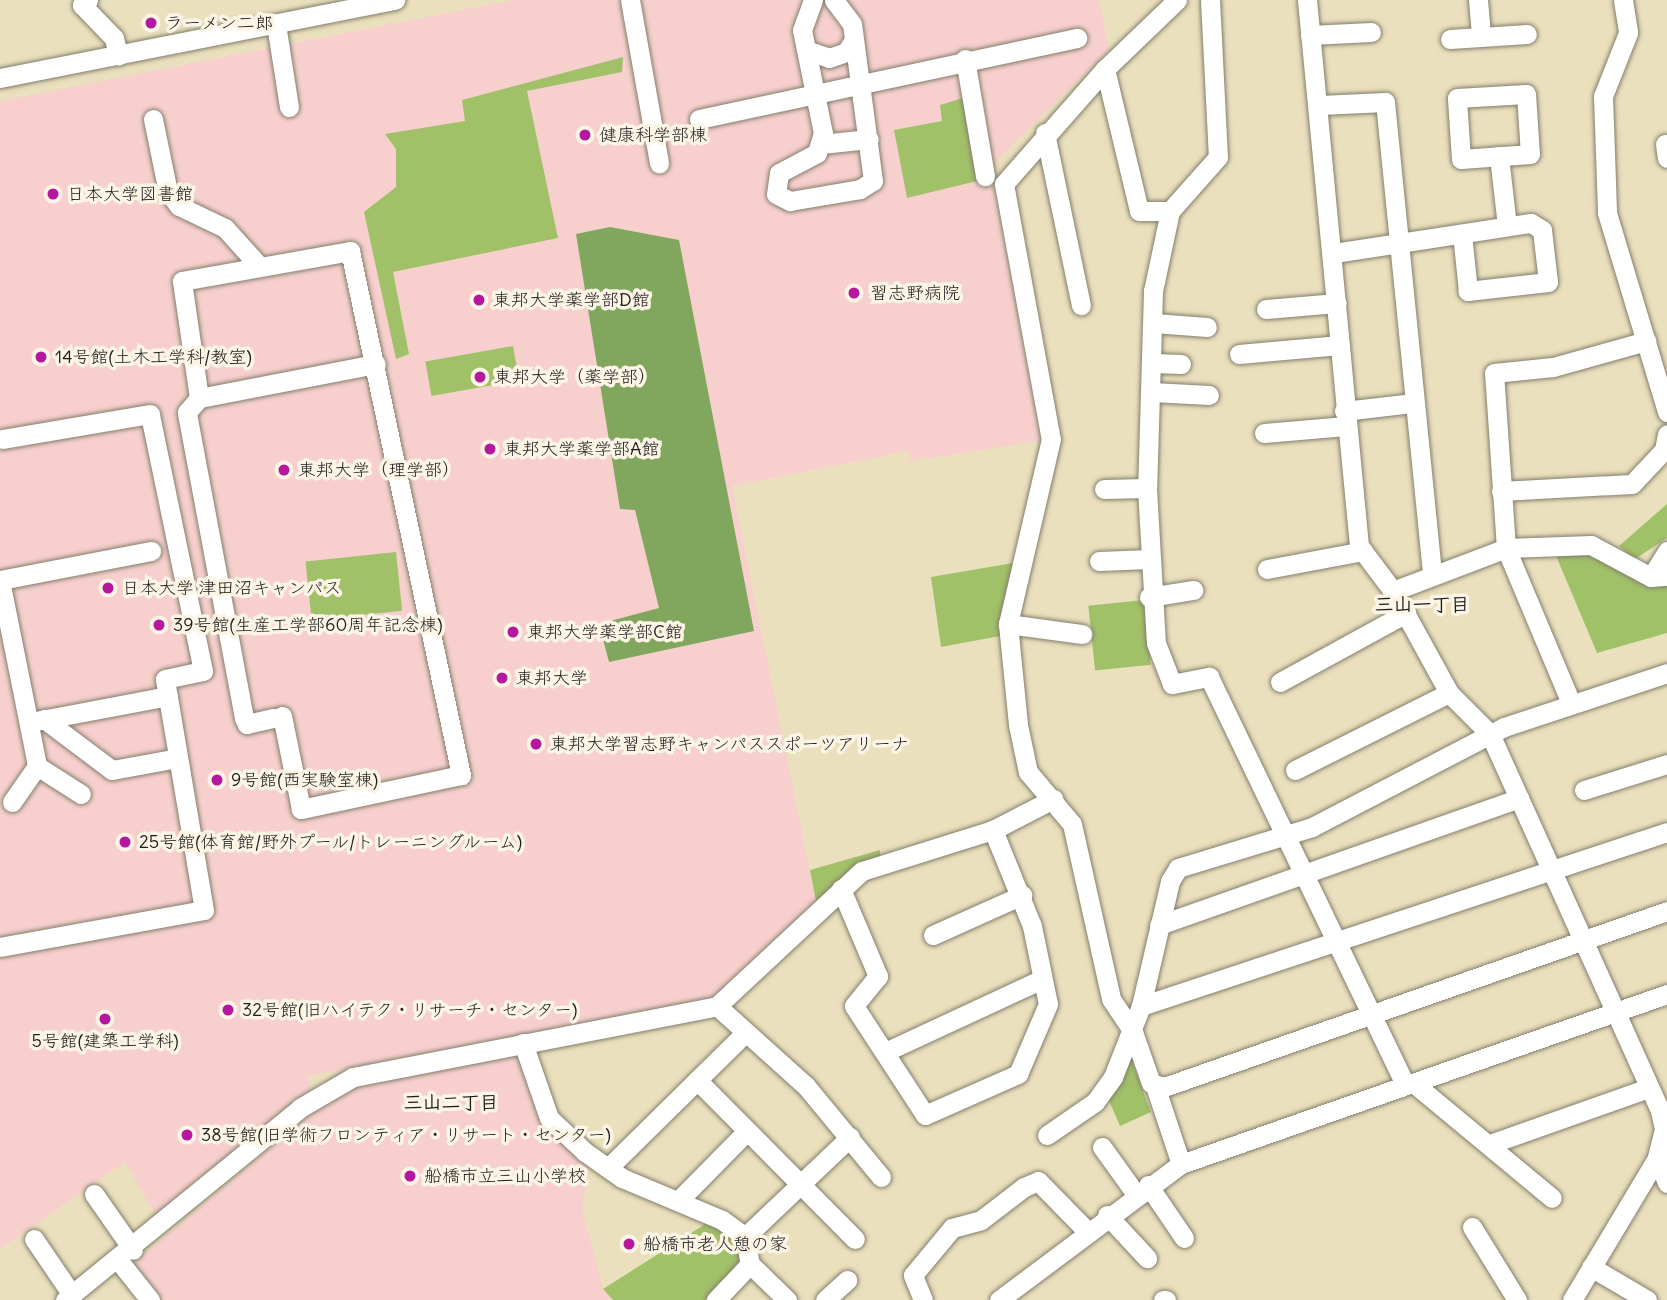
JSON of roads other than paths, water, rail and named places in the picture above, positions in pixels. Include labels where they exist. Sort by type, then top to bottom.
[{"type":"street","points":[[0,78],[276,24],[330,6],[395,0]]},
{"type":"street","points":[[630,0],[659,163]]},
{"type":"street","points":[[813,0],[802,30],[816,96],[821,144],[808,161],[779,173],[781,200],[868,186],[874,173],[852,24],[834,0]]},
{"type":"street","points":[[1177,0],[1105,69],[1045,133],[1004,184],[1051,439],[1008,624],[1028,772],[1072,824],[1111,999],[1133,1032],[1156,1089],[1181,1164]]},
{"type":"street","points":[[1210,0],[1218,157],[1170,211],[1153,291],[1153,363],[1147,488],[1149,597],[1167,679],[1209,677],[1300,875],[1369,1012],[1411,1085],[1490,1144],[1552,1198]]},
{"type":"street","points":[[1307,0],[1334,253],[1345,418],[1363,551],[1393,591],[1449,693],[1489,734],[1648,1088],[1665,1120],[1657,1158],[1572,1300]]},
{"type":"street","points":[[1478,0],[1481,37]]},
{"type":"street","points":[[1623,0],[1628,33],[1603,96],[1607,213],[1667,412]]},
{"type":"street","points":[[83,2],[114,38],[118,56]]},
{"type":"street","points":[[276,24],[289,107]]},
{"type":"street","points":[[1310,35],[1371,32]]},
{"type":"street","points":[[1450,39],[1527,34]]},
{"type":"street","points":[[699,119],[816,96],[859,81],[1077,38]]},
{"type":"street","points":[[806,50],[829,58],[846,52],[854,40]]},
{"type":"street","points":[[965,59],[985,176]]},
{"type":"street","points":[[1105,69],[1139,211],[1170,211]]},
{"type":"street","points":[[1526,94],[1530,154],[1499,156],[1461,159],[1457,99],[1526,94]]},
{"type":"street","points":[[1320,105],[1385,102],[1412,403],[1432,573]]},
{"type":"street","points":[[153,119],[168,192],[179,206],[225,228],[260,267]]},
{"type":"street","points":[[1045,133],[1080,305]]},
{"type":"street","points":[[821,144],[869,139]]},
{"type":"street","points":[[1499,156],[1507,226]]},
{"type":"street","points":[[1334,253],[1398,244],[1462,233],[1531,223],[1542,230],[1548,282],[1468,291],[1462,233]]},
{"type":"street","points":[[199,398],[182,281],[350,251],[376,364],[461,775],[302,808],[278,717],[247,724],[244,718],[187,412],[199,398],[376,364]]},
{"type":"street","points":[[1266,309],[1337,303]]},
{"type":"street","points":[[1154,323],[1207,327]]},
{"type":"street","points":[[1571,703],[1506,548],[1494,373],[1553,368],[1646,341]]},
{"type":"street","points":[[1239,354],[1339,345]]},
{"type":"street","points":[[1153,363],[1181,365]]},
{"type":"street","points":[[1152,392],[1209,395]]},
{"type":"street","points":[[1264,433],[1412,403]]},
{"type":"street","points":[[0,947],[204,909],[165,679],[203,671],[150,414],[2,439]]},
{"type":"street","points":[[1501,491],[1632,484],[1664,450],[1667,435]]},
{"type":"street","points":[[1104,489],[1147,488]]},
{"type":"street","points":[[1393,591],[1432,573],[1506,548],[1591,545],[1659,577],[1667,551]]},
{"type":"street","points":[[12,802],[37,766],[36,721],[0,586],[151,551]]},
{"type":"street","points":[[1267,569],[1363,551]]},
{"type":"street","points":[[1099,561],[1150,559]]},
{"type":"street","points":[[1149,597],[1193,590]]},
{"type":"street","points":[[1280,682],[1406,613]]},
{"type":"street","points":[[1008,624],[1082,634]]},
{"type":"street","points":[[1047,1135],[1102,1094],[1133,1032],[1159,925],[1178,868],[1283,838],[1489,734],[1571,703],[1667,673]]},
{"type":"street","points":[[1295,770],[1449,693]]},
{"type":"street","points":[[36,721],[167,696]]},
{"type":"street","points":[[36,721],[112,770],[178,758]]},
{"type":"street","points":[[1584,790],[1667,764]]},
{"type":"street","points":[[37,766],[81,794]]},
{"type":"street","points":[[1159,925],[1519,798]]},
{"type":"street","points":[[34,1239],[68,1298],[126,1255],[325,1091],[352,1077],[717,1006],[739,992],[841,888],[862,871],[993,830],[1053,799]]},
{"type":"street","points":[[841,888],[878,976],[855,1006],[925,1115],[1018,1074],[1048,1004],[1022,895],[993,830]]},
{"type":"street","points":[[1141,1006],[1667,832]]},
{"type":"street","points":[[933,935],[1022,895]]},
{"type":"street","points":[[1156,1089],[1581,937],[1667,911]]},
{"type":"street","points":[[885,1052],[1042,979]]},
{"type":"street","points":[[999,1300],[1107,1215],[1181,1164],[1615,1015],[1667,994]]},
{"type":"street","points":[[717,1006],[850,1137],[881,1177]]},
{"type":"street","points":[[608,1168],[746,1033]]},
{"type":"street","points":[[523,1043],[549,1118],[608,1168],[745,1237]]},
{"type":"street","points":[[697,1080],[855,1239]]},
{"type":"street","points":[[1490,1144],[1648,1088]]},
{"type":"street","points":[[678,1201],[747,1131]]},
{"type":"street","points":[[745,1237],[850,1137]]},
{"type":"street","points":[[1102,1147],[1184,1238]]},
{"type":"street","points":[[1657,1158],[1667,1183]]},
{"type":"street","points":[[923,1300],[913,1275],[952,1228],[981,1220],[1024,1187],[1038,1181],[1087,1231]]},
{"type":"street","points":[[94,1194],[150,1300]]},
{"type":"street","points":[[1107,1215],[1147,1258]]},
{"type":"street","points":[[1472,1227],[1517,1300]]},
{"type":"street","points":[[745,1237],[750,1264],[787,1300]]},
{"type":"street","points":[[716,1300],[750,1264]]},
{"type":"street","points":[[1591,1267],[1647,1300]]},
{"type":"street","points":[[825,1300],[847,1280]]},
{"type":"place","name":"ラーメン二郎","points":[[151,23]]},
{"type":"place","name":"健康科学部棟","points":[[585,135]]},
{"type":"place","name":"日本大学図書館","points":[[53,194]]},
{"type":"place","name":"習志野病院","points":[[854,293]]},
{"type":"place","name":"東邦大学薬学部D館","points":[[479,300]]},
{"type":"place","name":"14号館(土木工学科/教室)","points":[[41,357]]},
{"type":"place","name":"東邦大学（薬学部）","points":[[480,377]]},
{"type":"place","name":"東邦大学薬学部A館","points":[[490,449]]},
{"type":"place","name":"東邦大学（理学部）","points":[[284,470]]},
{"type":"place","name":"日本大学 津田沼キャンパス","points":[[108,588]]},
{"type":"place","name":"39号館(生産工学部60周年記念棟)","points":[[159,625]]},
{"type":"place","name":"東邦大学薬学部C館","points":[[513,632]]},
{"type":"place","name":"東邦大学","points":[[502,678]]},
{"type":"place","name":"東邦大学習志野キャンパススポーツアリーナ","points":[[536,744]]},
{"type":"place","name":"9号館(西実験室棟)","points":[[217,780]]},
{"type":"place","name":"25号館(体育館/野外プール/トレーニングルーム)","points":[[125,842]]},
{"type":"place","name":"32号館(旧ハイテク・リサーチ・センター)","points":[[228,1010]]},
{"type":"place","name":"5号館(建築工学科)","points":[[105,1019]]},
{"type":"place","name":"38号館(旧学術フロンティア・リサート・センター)","points":[[187,1135]]},
{"type":"place","name":"船橋市立三山小学校","points":[[410,1176]]},
{"type":"place","name":"船橋市老人憩の家","points":[[629,1244]]},
{"type":"district","name":"三山一丁目","points":[[1422,605]]},
{"type":"district","name":"三山二丁目","points":[[451,1103]]}]
